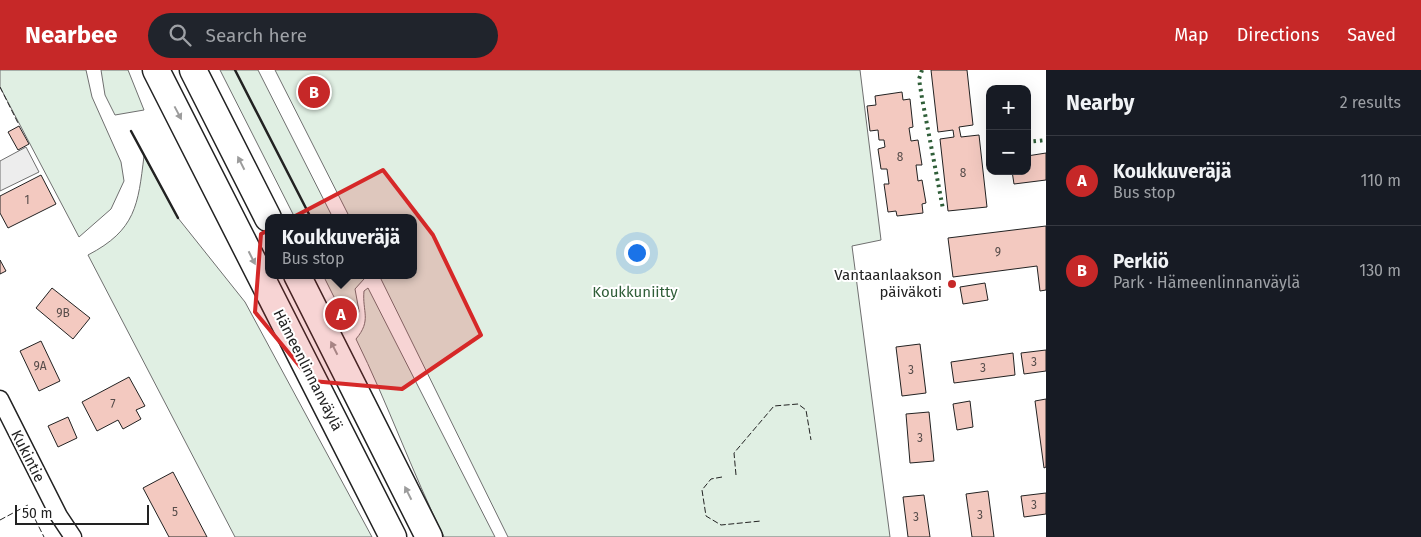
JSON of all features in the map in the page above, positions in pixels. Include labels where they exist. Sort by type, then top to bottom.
[{"type":"highway","name":"Hämeenlinnanväylä","points":[[156,70],[393,537]]},
{"type":"highway","points":[[193,70],[266,214]]},
{"type":"highway","points":[[300,279],[430,537]]},
{"type":"street","name":"Kukintie","points":[[0,399],[59,516],[73,537]]},
{"type":"highlighted area","points":[[383,170],[433,235],[481,335],[402,389],[312,381],[255,312],[261,234]]},
{"type":"green space","points":[[0,70],[86,70],[92,97],[121,162],[124,181],[111,209],[79,237],[0,87]]},
{"type":"green space","points":[[101,70],[128,70],[144,110],[115,115],[105,95]]},
{"type":"green space","points":[[220,70],[258,70],[331,214],[293,214]]},
{"type":"green space","name":"Koukkuniitty","points":[[275,70],[860,70],[881,240],[852,246],[890,537],[508,537],[381,279],[417,279],[417,214],[348,214]]},
{"type":"green space","points":[[144,156],[178,218],[245,302],[372,537],[235,537],[88,255],[104,246],[116,236],[132,214],[139,189]]},
{"type":"green space","points":[[325,279],[364,279],[355,289],[359,311],[357,318],[352,321],[345,308],[340,309]]},
{"type":"green space","points":[[368,288],[495,537],[444,537],[356,339],[364,326],[364,291]]},
{"type":"shaded area","points":[[26,147],[39,172],[0,191],[0,161]]},
{"type":"building","points":[[931,70],[967,70],[973,125],[959,127],[961,137],[979,135],[987,207],[948,211],[940,139],[954,137],[953,130],[938,132]]},
{"type":"building","points":[[902,92],[903,100],[910,99],[913,127],[909,128],[911,141],[918,140],[922,165],[916,165],[918,181],[922,180],[926,203],[922,204],[923,213],[897,216],[896,211],[888,212],[884,184],[889,184],[887,169],[881,169],[878,149],[885,147],[884,140],[879,140],[878,130],[870,131],[867,106],[876,105],[875,96]]},
{"type":"building","points":[[19,126],[29,144],[18,150],[8,132]]},
{"type":"building","points":[[1046,153],[1046,180],[1014,184],[1013,175],[1031,175],[1031,155]]},
{"type":"building","points":[[41,175],[56,204],[8,228],[0,213],[0,196]]},
{"type":"building","points":[[1046,226],[1046,290],[1040,291],[1037,266],[953,277],[948,238]]},
{"type":"building","points":[[0,260],[6,271],[0,274]]},
{"type":"building","points":[[985,283],[988,300],[963,304],[960,287]]},
{"type":"building","points":[[52,288],[90,318],[73,339],[36,308]]},
{"type":"building","points":[[41,341],[60,381],[39,391],[20,351]]},
{"type":"building","points":[[920,344],[926,393],[902,396],[896,347]]},
{"type":"building","points":[[1046,350],[1046,371],[1024,374],[1021,353]]},
{"type":"building","points":[[1013,353],[1015,375],[954,383],[951,362]]},
{"type":"building","points":[[129,377],[145,406],[136,410],[141,419],[123,429],[118,420],[97,431],[82,402]]},
{"type":"building","points":[[1046,399],[1046,467],[1044,468],[1035,401]]},
{"type":"building","points":[[970,401],[973,427],[957,430],[953,404]]},
{"type":"building","points":[[929,412],[934,461],[910,463],[906,414]]},
{"type":"building","points":[[68,417],[77,438],[58,447],[48,426]]},
{"type":"building","points":[[173,472],[207,537],[169,537],[143,488]]},
{"type":"building","points":[[988,491],[994,537],[972,537],[966,494]]},
{"type":"building","points":[[1046,493],[1046,514],[1024,517],[1021,496]]},
{"type":"building","points":[[924,495],[930,537],[908,537],[903,497]]},
{"type":"hedge","points":[[922,70],[919,79],[943,209]]},
{"type":"hedge","points":[[1031,142],[1046,140]]},
{"type":"fence","points":[[0,87],[18,123]]},
{"type":"fence","points":[[736,475],[734,453],[774,406],[798,404],[806,410],[811,440]]},
{"type":"fence","points":[[722,477],[711,479],[702,490],[706,516],[721,525],[761,521]]},
{"type":"fence","points":[[0,520],[28,505]]},
{"type":"fence","points":[[35,519],[44,537]]},
{"type":"wall","points":[[235,70],[309,214]]},
{"type":"wall","points":[[131,131],[178,218]]},
{"type":"place","name":"Perkiö","points":[[314,92]]},
{"type":"place","name":"Vantaanlaakson päiväkoti","points":[[952,284]]},
{"type":"place","name":"Koukkuveräjä","points":[[341,314]]}]
